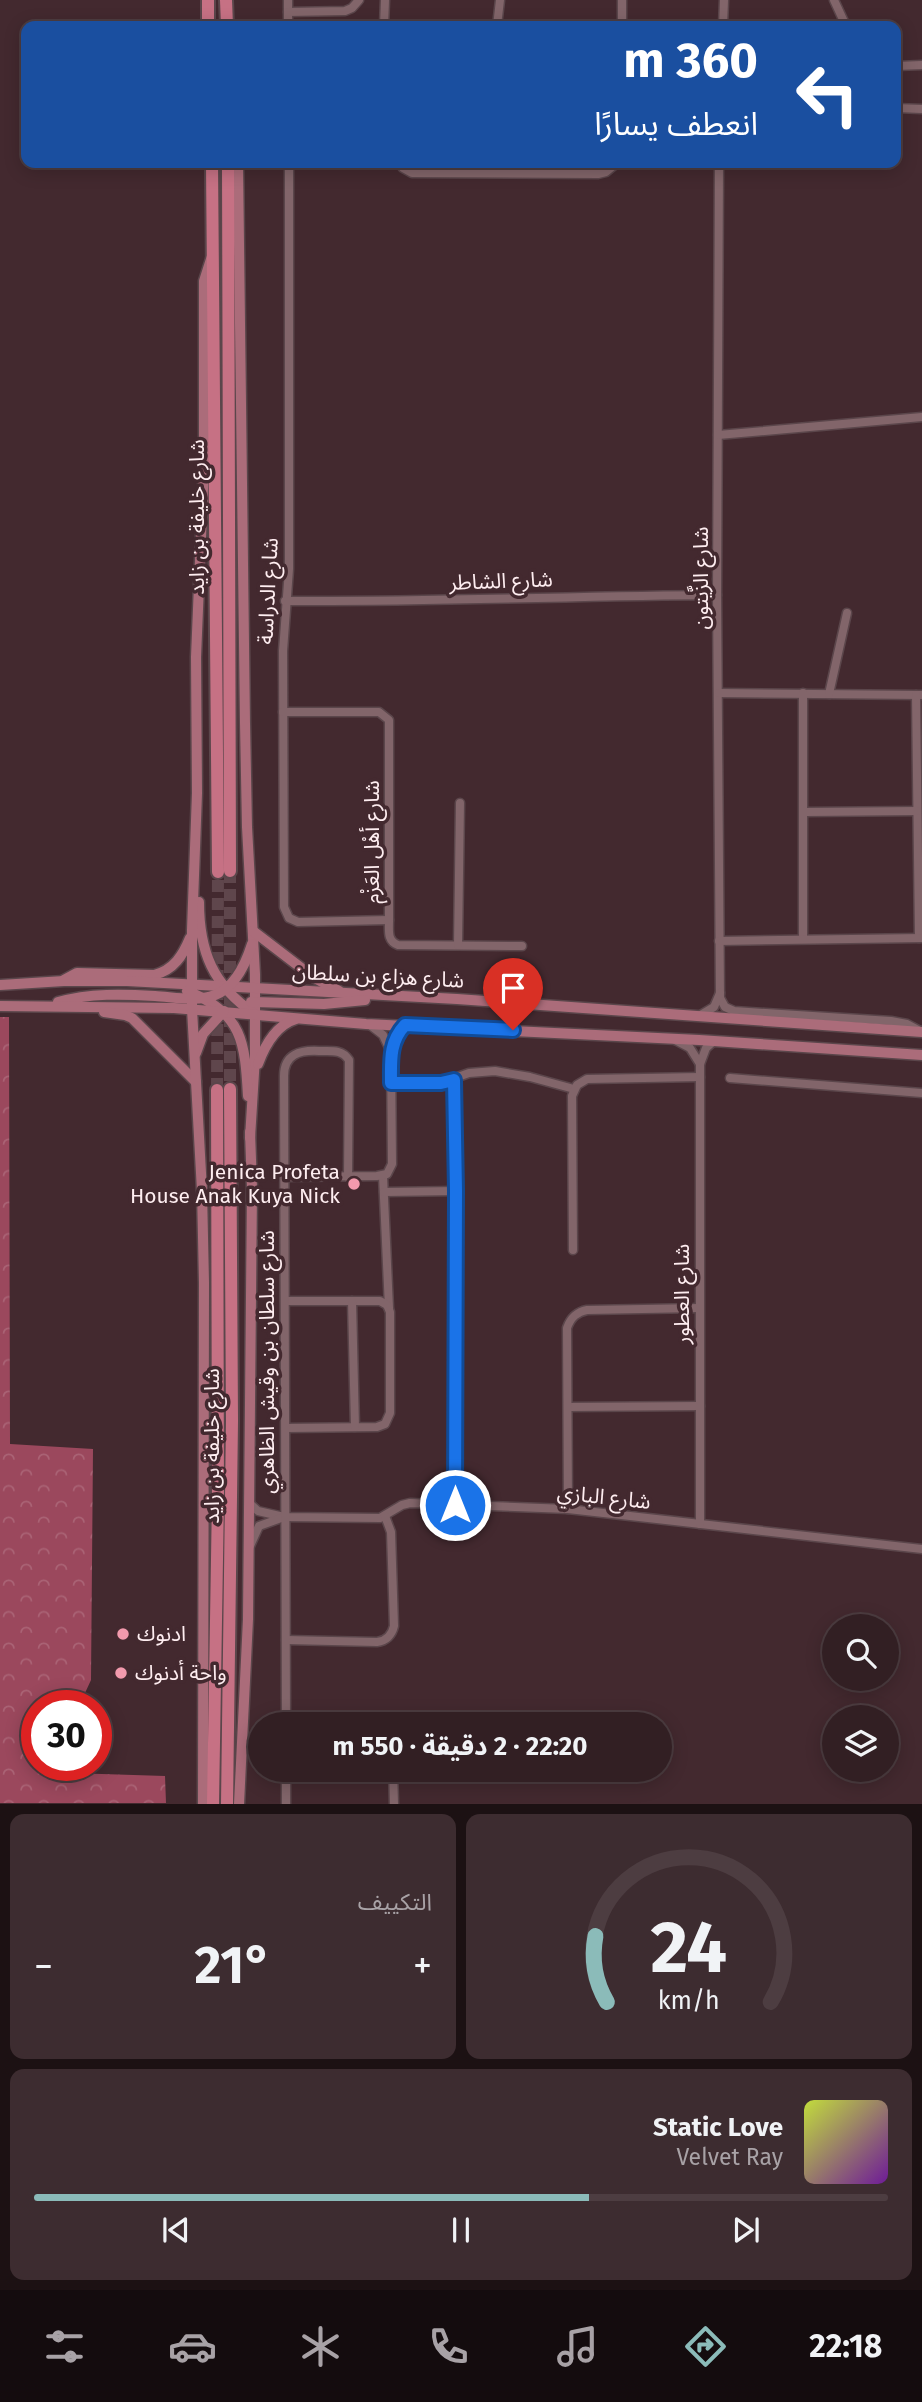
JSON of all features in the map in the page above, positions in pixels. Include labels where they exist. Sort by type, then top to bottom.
[{"type":"highway","points":[[226,0],[227,21]]},
{"type":"highway","points":[[207,1],[208,21]]},
{"type":"highway","name":"شارع خليفة بن زايد","points":[[212,168],[224,871],[228,168]]},
{"type":"highway","name":"شارع خليفة بن زايد","points":[[213,1804],[224,1090],[232,1433],[228,1804]]},
{"type":"main road","points":[[238,168],[246,775],[256,1057],[250,1138]]},
{"type":"main road","points":[[203,1804],[204,1297],[194,1060],[192,930],[204,465],[204,282],[214,253]]},
{"type":"main road","points":[[197,793],[200,809],[199,908],[202,943],[208,962],[226,987],[240,1004],[255,1014]]},
{"type":"main road","points":[[64,981],[77,973],[162,973],[178,961],[192,930]]},
{"type":"main road","points":[[0,1006],[48,1005],[86,996],[204,998],[217,995],[241,971],[253,934]]},
{"type":"main road","points":[[253,934],[313,977],[345,994]]},
{"type":"main road","name":"شارع هزاع بن سلطان","points":[[0,985],[64,981],[154,983],[222,1012],[366,1024],[714,1041],[922,1055]]},
{"type":"main road","name":"شارع هزاع بن سلطان","points":[[192,997],[226,987],[743,1018],[922,1032]]},
{"type":"main road","points":[[194,1060],[203,1034],[222,1012],[240,1004],[324,1004],[382,996]]},
{"type":"main road","points":[[204,998],[222,1012],[236,1029],[245,1051],[250,1138],[252,1188],[248,1619],[239,1804]]},
{"type":"main road","points":[[48,1005],[67,1010],[125,1015],[138,1024],[196,1082]]},
{"type":"main road","points":[[250,1138],[257,1071],[262,1054],[283,1024],[300,1018]]},
{"type":"street","points":[[288,0],[288,21]]},
{"type":"street","points":[[288,12],[345,11],[359,0]]},
{"type":"street","points":[[384,21],[385,0]]},
{"type":"street","points":[[498,21],[500,0]]},
{"type":"street","points":[[622,0],[622,21]]},
{"type":"street","points":[[723,21],[724,0]]},
{"type":"street","points":[[834,0],[844,21]]},
{"type":"street","points":[[901,66],[922,65]]},
{"type":"street","points":[[901,108],[922,108]]},
{"type":"street","name":"شارع الدراسة","points":[[289,168],[289,559],[285,601],[283,712],[283,904],[285,913],[301,923],[389,920]]},
{"type":"street","points":[[403,168],[412,173],[598,174],[612,168]]},
{"type":"street","points":[[477,173],[478,168]]},
{"type":"street","name":"شارع الزَّيتون","points":[[719,168],[717,595],[720,993]]},
{"type":"street","points":[[718,435],[922,417]]},
{"type":"street","name":"شارع الشاطر","points":[[285,601],[717,595]]},
{"type":"street","points":[[829,694],[847,613]]},
{"type":"street","points":[[719,693],[919,695],[917,811],[920,938],[719,941]]},
{"type":"street","points":[[803,693],[803,939]]},
{"type":"street","name":"شارع أهْل العَزْم","points":[[283,712],[379,712],[389,720],[389,920],[390,937],[396,944],[522,946]]},
{"type":"street","points":[[457,945],[460,803]]},
{"type":"street","points":[[805,812],[917,811]]},
{"type":"street","points":[[695,1016],[714,1007],[720,993]]},
{"type":"street","points":[[720,993],[725,1007],[734,1011],[891,1021],[907,1024],[922,1032]]},
{"type":"street","points":[[366,1024],[383,1035],[391,1052]]},
{"type":"street","points":[[285,1177],[383,1176],[390,1170],[391,1052],[397,1035],[405,1025]]},
{"type":"street","points":[[674,1039],[690,1048],[700,1064]]},
{"type":"street","points":[[700,1064],[706,1048],[714,1041]]},
{"type":"street","name":"شارع سلطان بن وقيش الظاهري","points":[[286,1712],[284,1070],[291,1056],[306,1050],[339,1051],[349,1060],[348,1177]]},
{"type":"street","name":"شارع العطور","points":[[700,1064],[700,1524]]},
{"type":"street","points":[[391,1083],[441,1083],[469,1073],[495,1071],[574,1089]]},
{"type":"street","points":[[573,1250],[574,1089],[587,1079],[700,1077]]},
{"type":"street","points":[[730,1078],[922,1093]]},
{"type":"street","points":[[454,1080],[455,1505]]},
{"type":"street","points":[[286,1428],[382,1426],[390,1416],[389,1308],[383,1176]]},
{"type":"street","points":[[384,1192],[456,1191]]},
{"type":"street","points":[[285,1301],[380,1301],[389,1308]]},
{"type":"street","points":[[352,1301],[355,1427]]},
{"type":"street","points":[[568,1509],[567,1328],[575,1315],[587,1310],[699,1308]]},
{"type":"street","points":[[568,1407],[700,1406]]},
{"type":"street","name":"شارع البازي","points":[[249,1503],[258,1511],[284,1517],[385,1516],[395,1508],[410,1503],[568,1509],[922,1549]]},
{"type":"street","points":[[286,1640],[376,1642],[385,1640],[391,1634],[394,1626],[391,1532],[385,1516]]},
{"type":"street","name":"شارع البازي","points":[[248,1548],[259,1526],[284,1517]]},
{"type":"street","points":[[286,1782],[286,1804]]},
{"type":"street","points":[[393,1782],[394,1804]]},
{"type":"green space","points":[[0,1017],[9,1017],[10,1444],[93,1449],[91,1680],[86,1690],[21,1690],[21,1781],[112,1781],[112,1774],[165,1776],[166,1803],[0,1803]]},
{"type":"tunnel","points":[[230,871],[230,1089]]},
{"type":"tunnel","points":[[217,1090],[218,872]]},
{"type":"place","name":"Jenica Profeta House Anak Kuya Nick","points":[[354,1184]]},
{"type":"place","name":"ادنوك","points":[[123,1634]]},
{"type":"place","name":"واحة أدنوك","points":[[121,1673]]},
{"type":"route","points":[[455,1505],[454,1080],[441,1083],[391,1083],[391,1052],[397,1035],[405,1025],[513,1030]]}]
